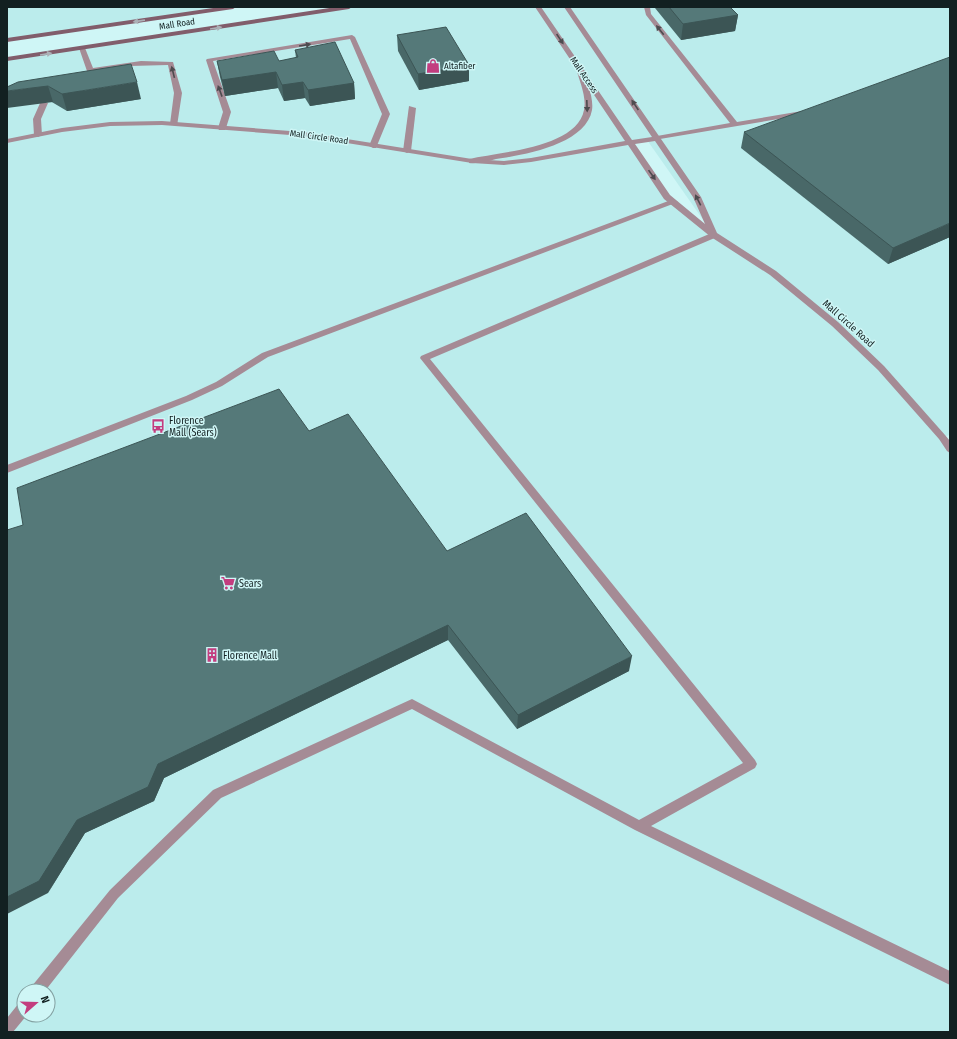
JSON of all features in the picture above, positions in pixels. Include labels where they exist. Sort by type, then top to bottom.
[{"type":"main road","name":"Mall Road","points":[[7,40],[233,7]]},
{"type":"main road","name":"Mall Road","points":[[7,60],[349,7]]},
{"type":"street","name":"Mall Access","points":[[538,7],[630,142]]},
{"type":"street","points":[[567,7],[697,197],[714,235],[424,358],[751,764],[639,826]]},
{"type":"street","points":[[647,7],[648,14],[735,124]]},
{"type":"street","points":[[222,128],[227,112],[209,60],[352,37],[386,114],[373,146]]},
{"type":"street","points":[[82,48],[86,72],[111,66],[155,62],[171,63],[178,93],[174,124]]},
{"type":"street","points":[[472,161],[519,152],[556,142],[573,133],[585,121],[588,110],[579,68]]},
{"type":"street","points":[[38,135],[36,119],[44,103]]},
{"type":"street","points":[[407,151],[412,108]]},
{"type":"street","name":"Mall Circle Road","points":[[7,141],[110,124],[174,124],[303,134],[472,161],[504,163],[531,160],[799,114],[812,109]]},
{"type":"street","name":"Mall Circle Road","points":[[630,142],[668,197],[714,235],[773,273],[835,324],[881,368],[946,436],[950,449]]},
{"type":"street","points":[[7,469],[189,398],[219,384],[265,356],[674,202]]},
{"type":"street","points":[[43,983],[114,894],[217,794],[412,704],[639,826],[950,978]]},
{"type":"street","points":[[7,1029],[16,1018]]},
{"type":"shaded area","points":[[7,7],[233,7],[7,40]]},
{"type":"shaded area","name":"Florence Mall","points":[[349,7],[950,7],[950,435],[942,437],[950,449],[950,1032],[7,1032],[7,59]],"holes":[[[647,140],[713,234],[667,197],[631,143]]]},
{"type":"building","points":[[669,7],[730,7],[738,15],[683,24]]},
{"type":"building","points":[[446,27],[469,65],[418,74],[397,35]]},
{"type":"building","points":[[335,42],[354,83],[308,90],[303,82],[282,85],[276,72],[222,80],[217,61],[274,51],[279,61],[298,57],[295,50]]},
{"type":"building","points":[[950,57],[950,223],[893,248],[744,132]]},
{"type":"building","points":[[131,64],[137,82],[62,94],[48,86],[7,91],[7,87],[18,82]]},
{"type":"building","name":"Florence Mall","points":[[279,389],[309,431],[348,414],[447,551],[526,513],[632,656],[518,715],[448,625],[158,764],[148,787],[77,820],[39,881],[7,897],[7,530],[23,525],[17,488]]},
{"type":"place","name":"Altafiber","points":[[433,66]]},
{"type":"place","name":"Florence Mall (Sears)","points":[[158,426]]},
{"type":"place","name":"Sears","points":[[228,583]]},
{"type":"place","name":"Florence Mall","points":[[212,655]]}]
